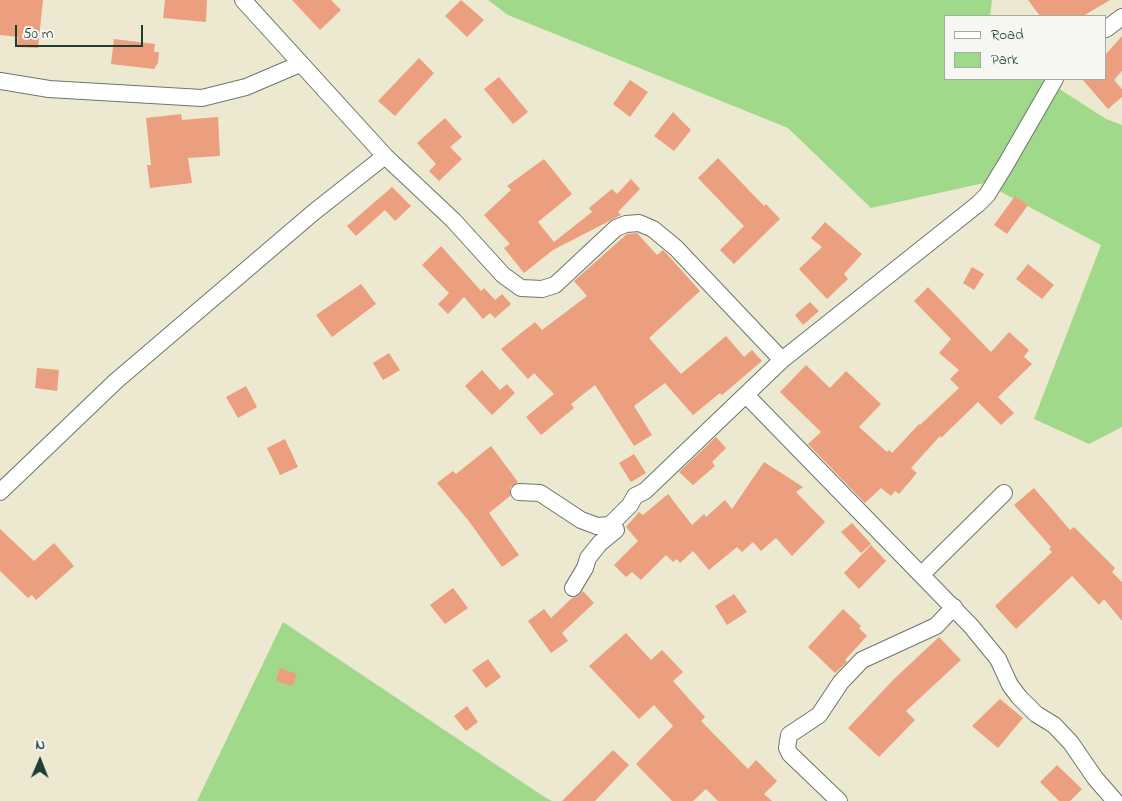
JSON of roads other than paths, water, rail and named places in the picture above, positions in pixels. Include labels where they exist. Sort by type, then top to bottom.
[{"type":"street","points":[[243,0],[385,156],[453,220],[503,275],[521,288],[542,289],[555,285],[616,228],[626,224],[639,223],[653,229],[676,248],[782,360]]},
{"type":"street","points":[[1107,28],[1122,17]]},
{"type":"street","points":[[0,81],[48,90],[202,98],[246,87],[300,64]]},
{"type":"street","points":[[519,492],[540,493],[581,520],[597,526],[610,525],[630,505],[635,496],[645,491],[782,360],[964,217],[987,195],[1054,80]]},
{"type":"street","points":[[0,492],[116,381],[314,212],[385,156]]},
{"type":"street","points":[[746,395],[954,607],[998,659],[1010,685],[1019,697],[1071,743],[1095,778],[1115,801]]},
{"type":"street","points":[[922,574],[1004,493]]},
{"type":"street","points":[[573,588],[585,568],[588,558],[600,543],[616,530],[610,525]]},
{"type":"street","points":[[839,801],[790,754],[787,748],[789,735],[819,715],[841,682],[862,660],[936,626],[954,607]]}]
